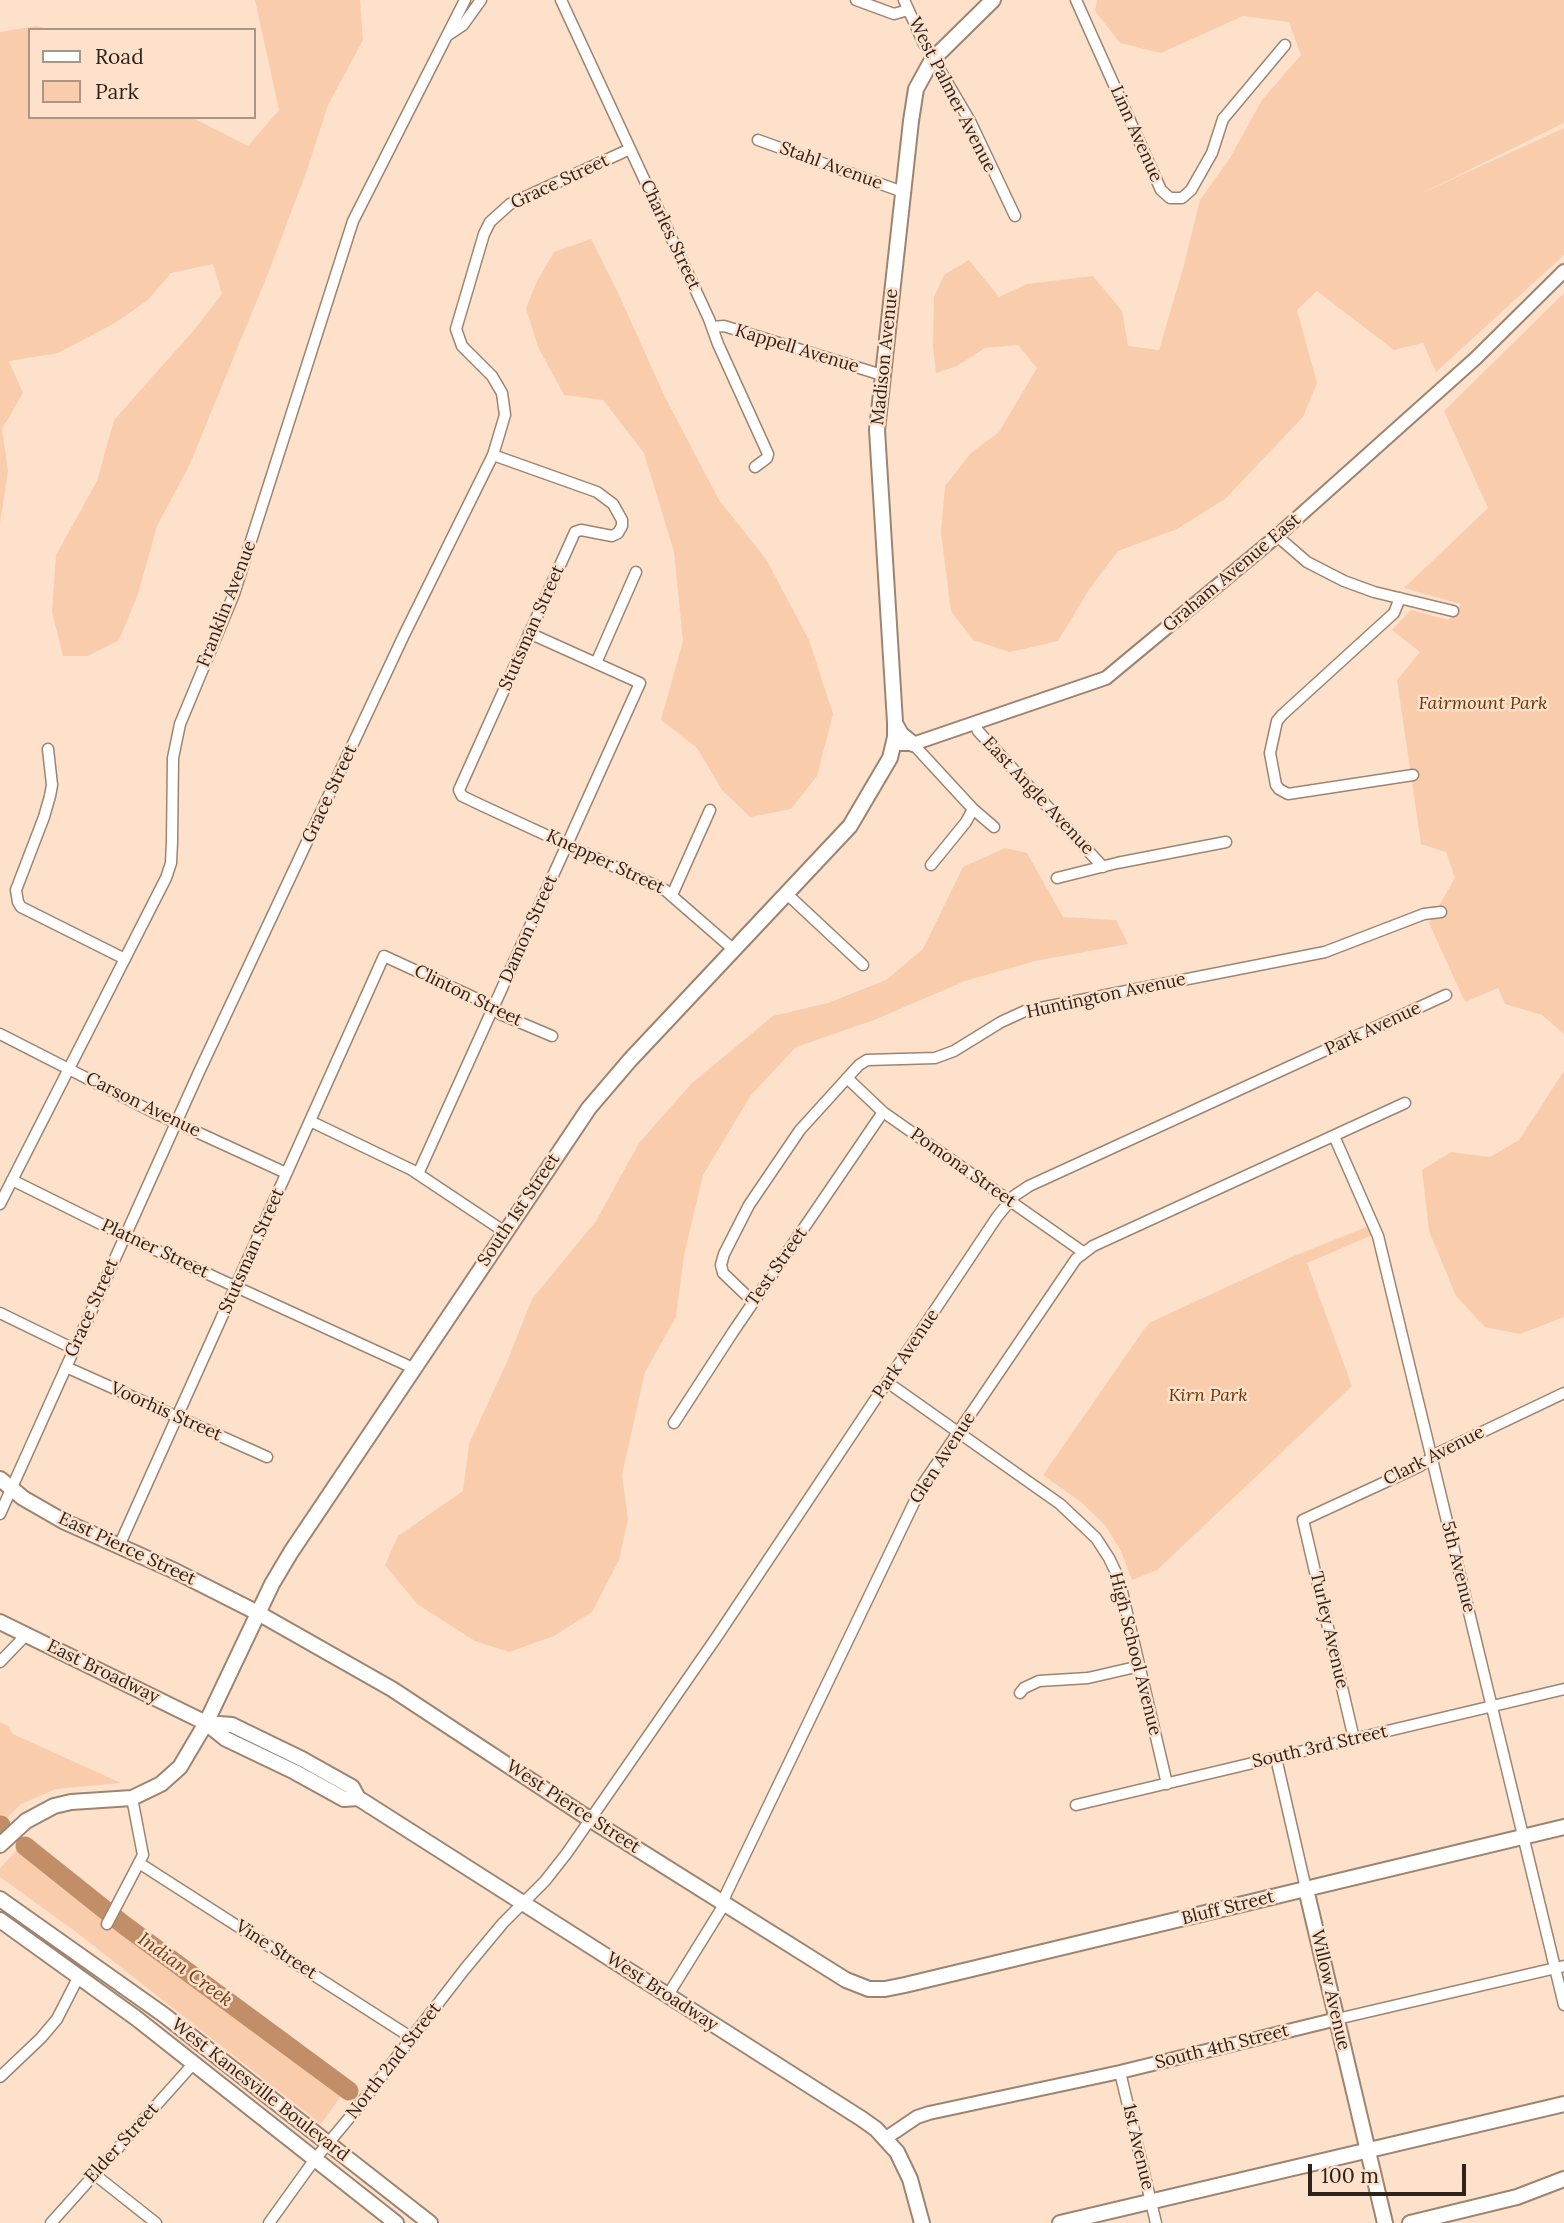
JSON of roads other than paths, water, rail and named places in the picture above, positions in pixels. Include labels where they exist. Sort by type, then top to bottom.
[{"type":"main road","name":"Madison Avenue","points":[[894,744],[877,430],[916,89],[936,56],[993,0]]},
{"type":"main road","points":[[895,724],[901,734],[913,744]]},
{"type":"main road","name":"South 1st Street","points":[[132,1798],[161,1784],[177,1771],[206,1723],[258,1613],[291,1552],[589,1108],[850,826],[890,758],[894,744]]},
{"type":"main road","name":"East Pierce Street","points":[[6,1483],[63,1521],[258,1613]]},
{"type":"main road","name":"West Pierce Street","points":[[258,1613],[392,1689],[591,1820],[846,1980],[869,1989],[891,1988]]},
{"type":"main road","name":"East Broadway","points":[[0,1622],[206,1723]]},
{"type":"main road","name":"West Broadway","points":[[206,1723],[232,1725],[352,1787],[358,1798],[862,2119],[886,2138],[897,2152],[910,2179],[922,2223]]},
{"type":"main road","points":[[0,1845],[26,1821],[54,1806],[71,1802],[132,1798]]},
{"type":"main road","name":"Bluff Street","points":[[891,1988],[1564,1827]]},
{"type":"main road","name":"Willow Avenue","points":[[1306,1889],[1385,2223]]},
{"type":"main road","name":"West Kanesville Boulevard","points":[[0,1899],[164,2015],[430,2223]]},
{"type":"main road","name":"West Kanesville Boulevard","points":[[0,1920],[194,2063],[396,2223]]},
{"type":"main road","points":[[1060,2223],[1564,2104]]},
{"type":"main road","points":[[1410,2223],[1517,2197],[1564,2179]]},
{"type":"street","name":"Franklin Avenue","points":[[0,1204],[166,878],[171,863],[173,758],[180,724],[234,594],[353,220],[465,0]]},
{"type":"street","points":[[448,34],[463,25],[481,0]]},
{"type":"street","name":"Charles Street","points":[[561,0],[768,454],[767,458],[755,467]]},
{"type":"street","points":[[856,0],[894,14],[908,10]]},
{"type":"street","name":"West Palmer Avenue","points":[[904,0],[924,44],[936,56],[940,69],[970,121],[1015,216]]},
{"type":"street","name":"Linn Avenue","points":[[1076,0],[1161,190],[1170,198],[1182,198],[1191,191],[1212,153],[1223,119],[1285,45]]},
{"type":"street","name":"Stahl Avenue","points":[[758,140],[903,192]]},
{"type":"street","name":"Grace Street","points":[[0,1514],[6,1483],[66,1367],[176,1122],[404,635],[493,455],[505,415],[502,393],[492,376],[462,346],[456,329],[484,234],[490,222],[510,204],[630,149]]},
{"type":"street","name":"Graham Avenue East","points":[[894,744],[913,744],[1106,678],[1277,536],[1476,358],[1564,271]]},
{"type":"street","name":"Kappell Avenue","points":[[712,327],[724,326],[882,375]]},
{"type":"street","name":"Stutsman Street","points":[[463,796],[459,790],[575,532],[581,530],[604,536],[618,533],[622,520],[613,504],[597,492],[493,455]]},
{"type":"street","points":[[1277,536],[1317,568],[1374,592],[1453,611]]},
{"type":"street","points":[[529,633],[596,663],[636,572]]},
{"type":"street","points":[[1400,598],[1394,613],[1282,715],[1270,753],[1276,785],[1288,794],[1413,775]]},
{"type":"street","name":"Damon Street","points":[[418,1174],[640,683],[596,663]]},
{"type":"street","name":"East Angle Avenue","points":[[975,724],[978,731],[1103,867]]},
{"type":"street","points":[[913,744],[973,809],[994,827]]},
{"type":"street","points":[[48,749],[52,785],[50,796],[16,890],[18,902],[21,907],[125,959]]},
{"type":"street","name":"Knepper Street","points":[[463,796],[654,884],[672,895],[733,950]]},
{"type":"street","points":[[931,865],[966,822],[973,809]]},
{"type":"street","points":[[672,895],[710,810]]},
{"type":"street","points":[[1057,878],[1226,842]]},
{"type":"street","points":[[787,894],[863,965]]},
{"type":"street","name":"Huntington Avenue","points":[[755,1300],[723,1273],[721,1265],[724,1254],[749,1205],[774,1165],[800,1130],[859,1065],[867,1060],[923,1059],[954,1051],[1025,1012],[1325,952],[1424,914],[1441,912]]},
{"type":"street","name":"Stutsman Street","points":[[119,1546],[384,956]]},
{"type":"street","name":"Clinton Street","points":[[384,956],[493,1008],[500,1014],[552,1036]]},
{"type":"street","name":"Park Avenue","points":[[523,1902],[545,1881],[591,1820],[1010,1201],[1029,1186],[1446,995]]},
{"type":"street","name":"Carson Avenue","points":[[0,1034],[176,1122],[286,1173]]},
{"type":"street","name":"Pomona Street","points":[[847,1078],[883,1112],[1083,1252]]},
{"type":"street","name":"Glen Avenue","points":[[667,1995],[724,1902],[915,1499],[1070,1267],[1083,1252],[1405,1103]]},
{"type":"street","name":"Test Street","points":[[674,1423],[883,1112]]},
{"type":"street","points":[[310,1121],[418,1174],[505,1232]]},
{"type":"street","name":"5th Avenue","points":[[1334,1136],[1378,1236],[1524,1837],[1560,1966],[1564,2005]]},
{"type":"street","name":"Platner Street","points":[[12,1180],[125,1236],[413,1368]]},
{"type":"street","points":[[0,1312],[74,1349]]},
{"type":"street","name":"Voorhis Street","points":[[66,1367],[267,1457]]},
{"type":"street","name":"High School Avenue","points":[[887,1382],[1060,1504],[1096,1538],[1119,1580],[1167,1784]]},
{"type":"street","name":"Clark Avenue","points":[[1303,1520],[1420,1466],[1438,1453],[1564,1393]]},
{"type":"street","name":"Turley Avenue","points":[[1303,1520],[1354,1739]]},
{"type":"street","points":[[0,1662],[26,1635]]},
{"type":"street","points":[[1020,1693],[1030,1684],[1039,1681],[1088,1678],[1140,1667]]},
{"type":"street","name":"South 3rd Street","points":[[1076,1805],[1564,1689]]},
{"type":"street","name":"Willow Avenue","points":[[1276,1758],[1306,1889]]},
{"type":"street","points":[[107,1924],[143,1854],[132,1798]]},
{"type":"street","name":"Vine Street","points":[[139,1863],[412,2038]]},
{"type":"street","name":"North 2nd Street","points":[[269,2223],[315,2159],[464,1970],[523,1902]]},
{"type":"street","name":"South 4th Street","points":[[886,2138],[929,2113],[1120,2072],[1560,1966]]},
{"type":"street","points":[[0,2077],[57,2019],[79,1976]]},
{"type":"street","name":"Elder Street","points":[[51,2223],[194,2063]]},
{"type":"street","name":"1st Avenue","points":[[1120,2072],[1156,2223]]},
{"type":"street","points":[[94,2174],[156,2223]]},
{"type":"waterway","name":"Indian Creek","points":[[25,1846],[124,1925],[349,2091]]},
{"type":"park label","name":"Fairmount Park","points":[[1483,704]]},
{"type":"park label","name":"Kirn Park","points":[[1208,1396]]}]
